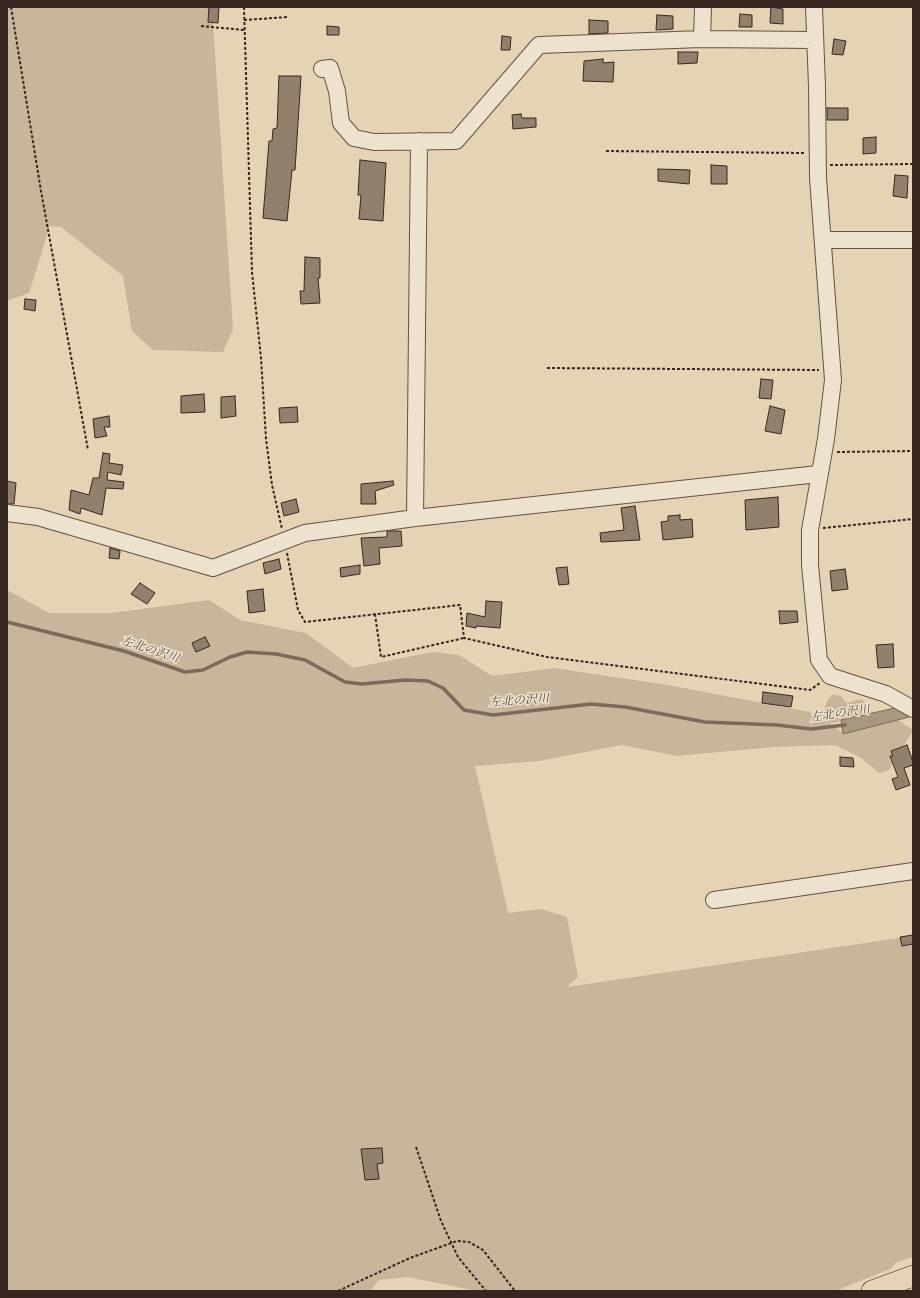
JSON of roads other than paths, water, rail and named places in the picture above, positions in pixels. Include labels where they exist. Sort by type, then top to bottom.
[{"type":"main road","points":[[872,1291],[913,1276]]},
{"type":"street","points":[[702,39],[703,7]]},
{"type":"street","points":[[814,7],[818,159],[833,380],[824,452],[818,474],[810,530],[810,565],[818,660],[830,676],[886,694],[909,707]]},
{"type":"street","points":[[322,69],[330,68],[337,91],[340,123],[354,138],[374,142],[456,141],[539,45],[702,39],[815,40]]},
{"type":"street","points":[[415,518],[419,141]]},
{"type":"street","points":[[823,240],[913,240]]},
{"type":"street","points":[[7,513],[38,517],[213,568],[305,533],[415,518],[818,474]]},
{"type":"street","points":[[714,900],[913,871]]},
{"type":"waterway","name":"左北の沢川","points":[[7,622],[124,651],[185,672],[203,670],[230,657],[247,652],[276,654],[305,660],[345,682],[362,684],[405,680],[428,681],[443,688],[464,710],[493,715],[591,704],[625,707],[705,722],[777,725],[811,729],[845,725]]}]
